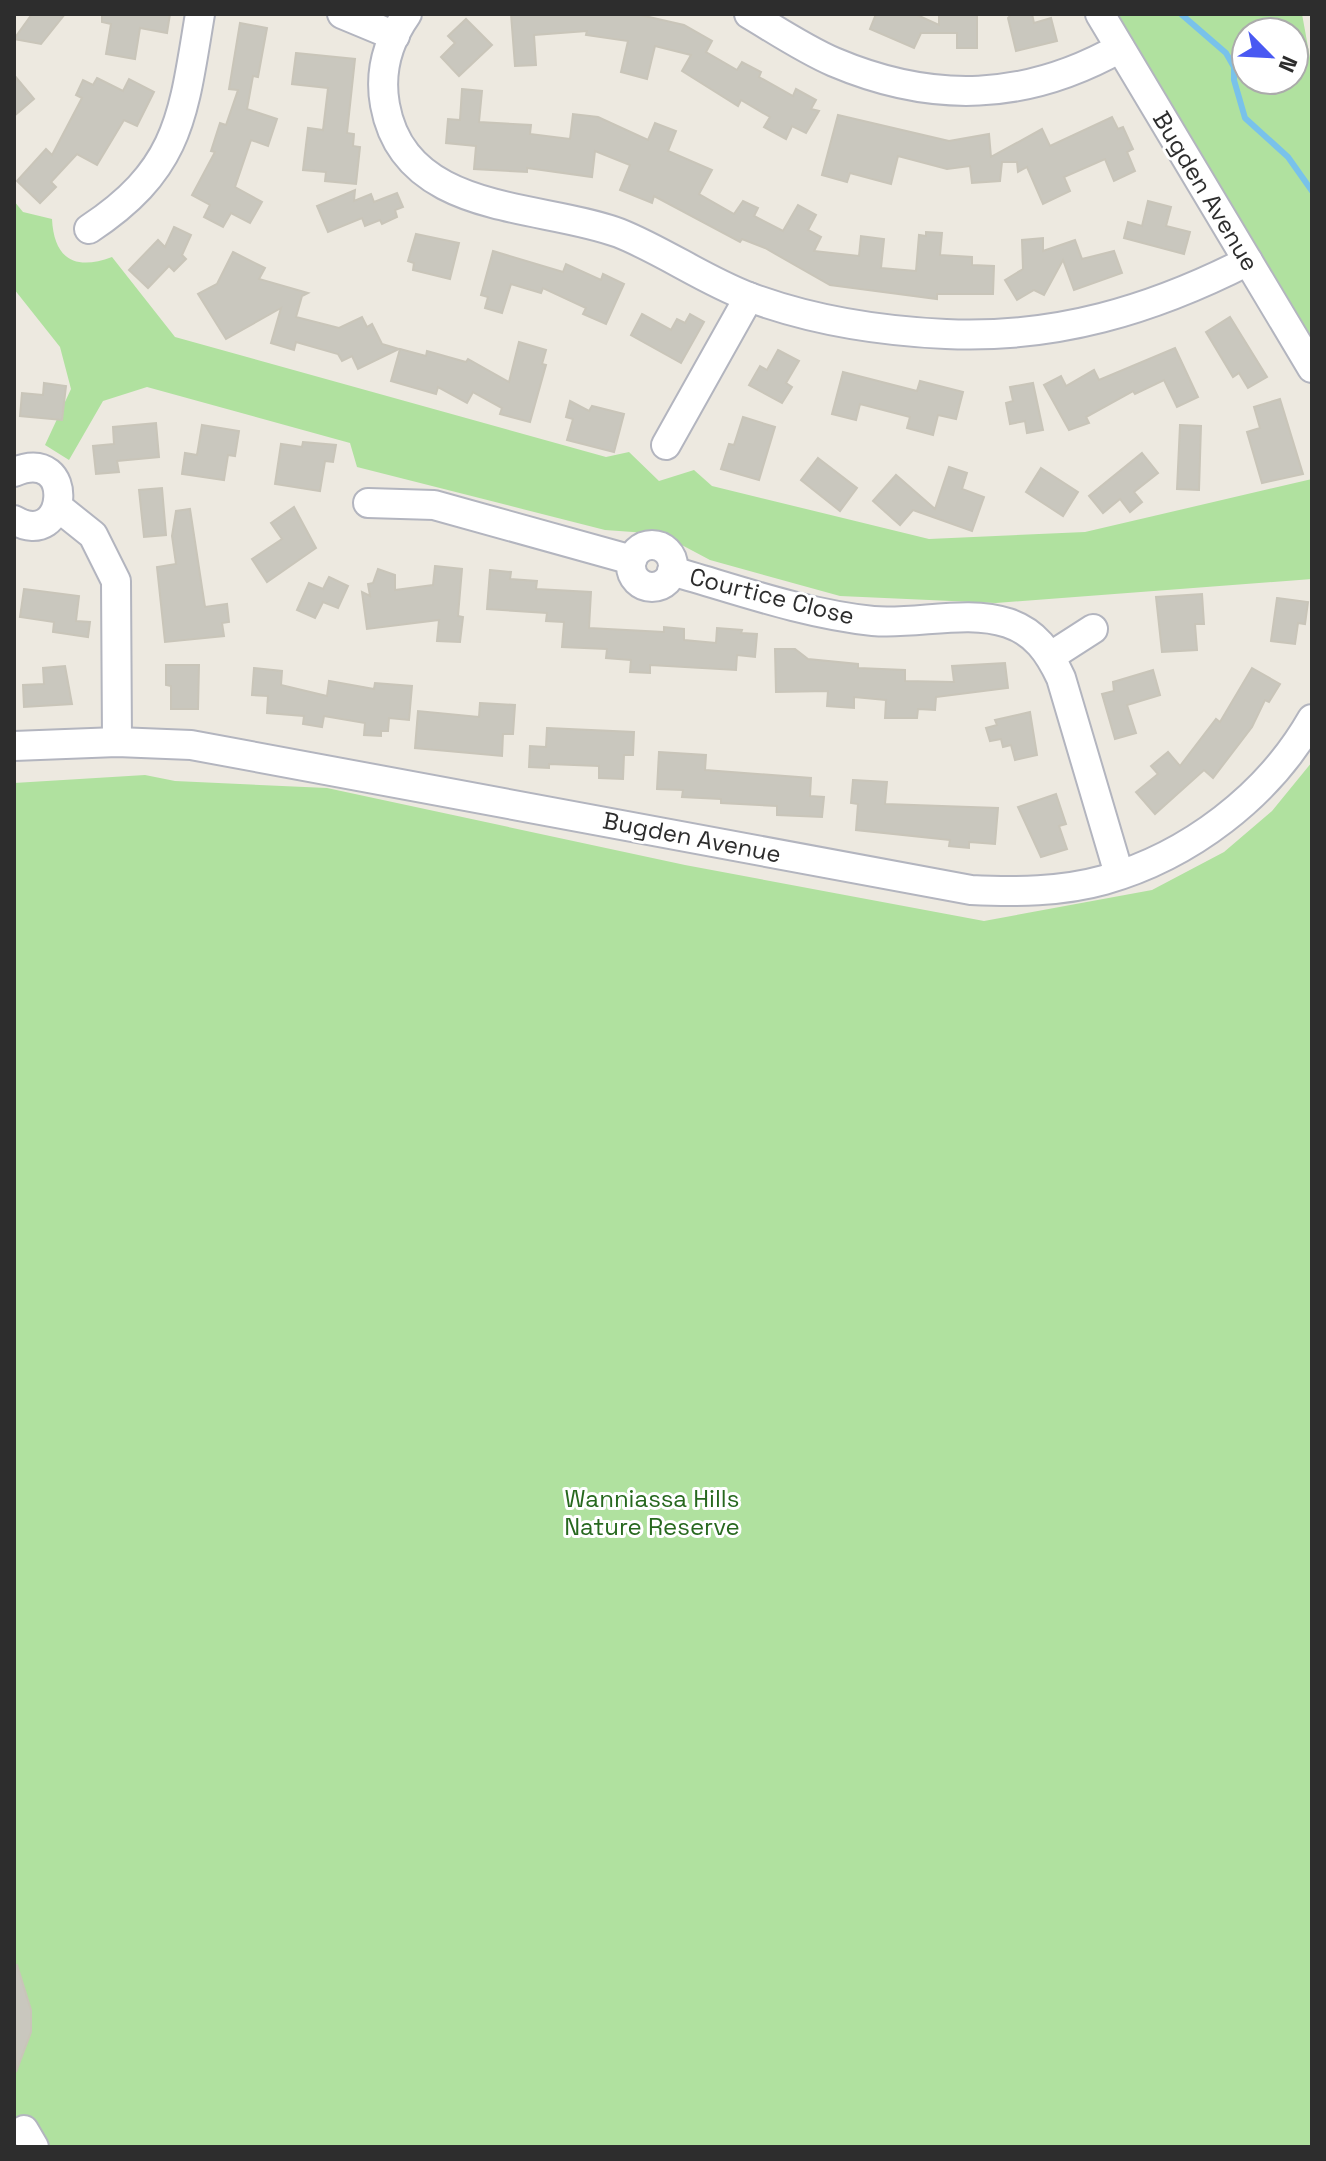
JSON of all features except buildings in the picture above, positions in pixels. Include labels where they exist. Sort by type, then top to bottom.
[{"type":"street","points":[[89,229],[121,207],[141,188],[168,150],[186,98],[200,14]]},
{"type":"street","points":[[342,14],[401,25],[382,73],[386,114],[407,153],[442,185],[486,204],[572,219],[618,233],[749,297],[814,316],[881,328],[947,334],[1013,332],[1077,324],[1167,300],[1248,261]]},
{"type":"street","points":[[749,14],[831,61],[877,78],[925,88],[972,92],[1030,86],[1083,69],[1120,48]]},
{"type":"street","name":"Bugden Avenue","points":[[1100,14],[1312,368]]},
{"type":"street","points":[[666,445],[749,297]]},
{"type":"street","points":[[14,472],[25,467],[49,473],[60,494],[52,517],[41,524],[29,526],[14,520]]},
{"type":"street","name":"Courtice Close","points":[[368,503],[434,505],[632,560],[634,576],[646,586],[662,584],[672,571],[831,615],[876,621],[999,620],[1029,633],[1051,656],[1061,678],[1119,874]]},
{"type":"street","points":[[58,507],[93,535],[116,581],[117,742]]},
{"type":"street","points":[[1051,656],[1093,629]]},
{"type":"street","name":"Bugden Avenue","points":[[14,746],[117,742],[191,745],[971,890],[1048,890],[1119,874],[1190,842],[1262,785],[1312,719]]},
{"type":"green space","points":[[1114,14],[1302,14],[1230,16],[1230,96],[1310,96],[1310,58],[1312,343]]},
{"type":"green space","points":[[14,201],[23,212],[52,219],[57,244],[69,258],[87,263],[112,257],[175,337],[606,457],[629,452],[659,481],[694,470],[712,486],[929,539],[1085,532],[1312,479],[1312,579],[996,603],[840,596],[710,560],[661,534],[605,530],[357,467],[350,443],[147,387],[103,401],[69,460],[45,445],[71,389],[60,347],[14,289]]},
{"type":"green space","name":"Wanniassa Hills Nature Reserve","points":[[1312,762],[1312,2147],[14,2147],[14,783],[145,775],[175,781],[327,788],[685,865],[984,921],[1152,890],[1224,852],[1272,811]]},
{"type":"waterway","points":[[1181,14],[1226,53],[1234,67],[1234,80],[1245,118],[1288,157],[1312,191]]}]
